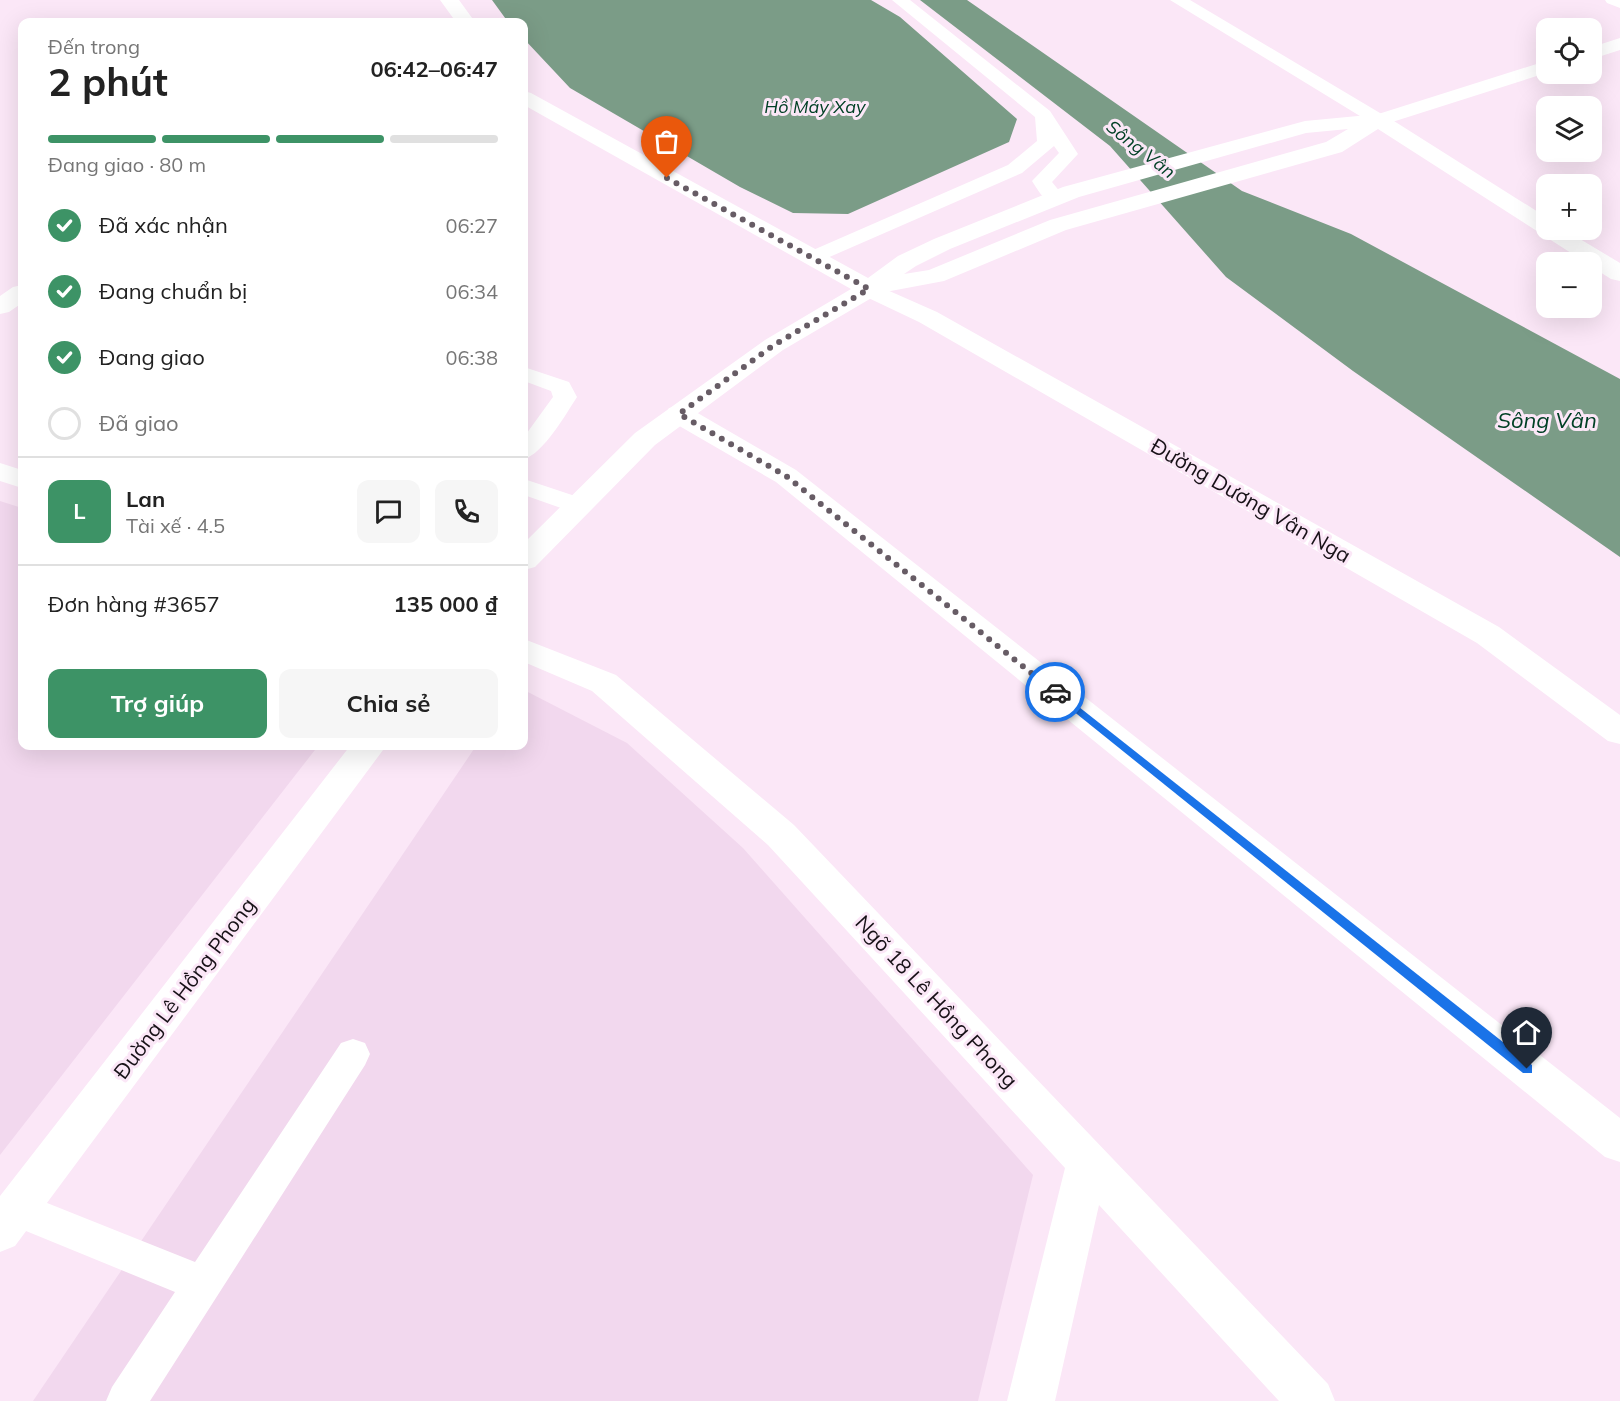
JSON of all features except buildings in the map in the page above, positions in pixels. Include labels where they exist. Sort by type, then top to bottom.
[{"type":"main road","points":[[449,0],[462,18]]},
{"type":"main road","points":[[1602,50],[1620,44]]},
{"type":"main road","points":[[528,556],[645,439],[774,345],[869,289],[908,261],[942,244],[1063,195],[1305,127],[1379,120],[1536,70]]},
{"type":"main road","name":"Đường Dương Vân Nga","points":[[528,99],[811,258],[928,317],[1488,635],[1620,732]]},
{"type":"main road","points":[[869,289],[934,276],[1058,225],[1334,147],[1379,120]]},
{"type":"main road","points":[[1379,120],[1536,220]]},
{"type":"main road","points":[[1567,240],[1620,274]]},
{"type":"main road","points":[[0,307],[18,295]]},
{"type":"main road","points":[[679,414],[786,476],[1620,1143]]},
{"type":"main road","points":[[0,472],[18,478]]},
{"type":"main road","name":"Ngõ 18 Lê Hồng Phong","points":[[528,652],[604,682],[781,835],[1311,1401]]},
{"type":"main road","name":"Đuờng Lê Hồng Phong","points":[[8,1220],[366,750]]},
{"type":"main road","points":[[1031,1401],[1088,1162]]},
{"type":"lane","points":[[900,0],[1044,116],[1069,154],[1042,181],[1063,195]]},
{"type":"lane","points":[[1178,0],[1379,120]]},
{"type":"lane","points":[[1613,0],[1620,3]]},
{"type":"lane","points":[[811,258],[1015,169],[1047,143],[1044,116]]},
{"type":"lane","points":[[528,375],[561,387],[565,397],[528,447]]},
{"type":"lane","points":[[528,488],[578,506]]},
{"type":"lane","points":[[126,1401],[353,1054]]},
{"type":"lane","points":[[8,1220],[202,1284]]},
{"type":"shaded area","points":[[0,501],[18,507],[18,750],[315,750],[0,1155]]},
{"type":"shaded area","points":[[528,692],[627,743],[743,848],[1033,1175],[978,1401],[33,1401],[473,750],[528,750]]},
{"type":"water","name":"Hồ Máy Xay","points":[[492,0],[871,0],[900,17],[1017,119],[1009,142],[848,214],[793,213],[740,187],[570,88],[528,43],[528,18],[505,18]]},
{"type":"water","name":"Sông Vân","points":[[920,0],[967,0],[1242,191],[1351,234],[1620,379],[1620,557],[1353,371],[1226,277],[1110,146]]},
{"type":"way so far","points":[[667,178],[869,289],[774,345],[679,414],[786,476],[1055,692]]},
{"type":"route","points":[[1055,692],[1527,1069]]}]
